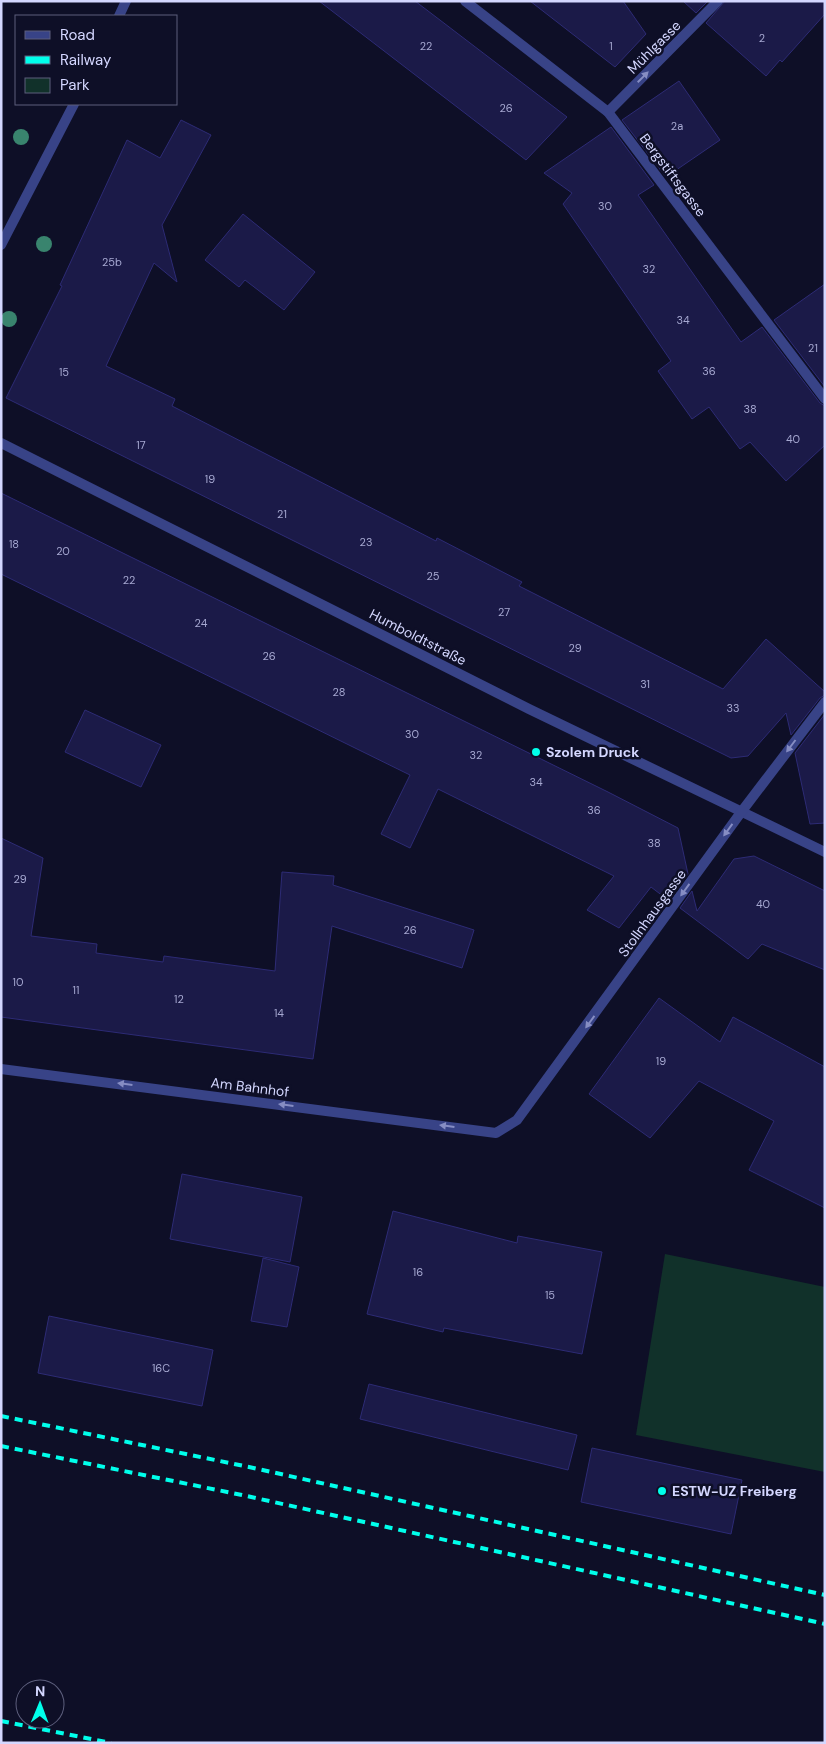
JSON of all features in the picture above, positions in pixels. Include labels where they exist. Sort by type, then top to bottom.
[{"type":"street","points":[[119,15],[126,1]]},
{"type":"street","name":"Bergstiftsgasse","points":[[466,1],[608,112],[825,399]]},
{"type":"street","name":"Mühlgasse","points":[[608,112],[718,1]]},
{"type":"street","points":[[1,245],[73,105]]},
{"type":"street","name":"Humboldtstraße","points":[[1,443],[529,709],[825,852]]},
{"type":"street","name":"Stollnhausgasse","points":[[496,1133],[517,1120],[742,811],[825,702]]},
{"type":"street","name":"Am Bahnhof","points":[[1,1069],[496,1133]]},
{"type":"green space","points":[[665,1254],[825,1287],[825,1472],[636,1435]]},
{"type":"building","points":[[319,1],[415,1],[567,117],[526,160]]},
{"type":"building","points":[[530,1],[623,1],[646,34],[615,67]]},
{"type":"building","points":[[683,1],[708,1],[696,13]]},
{"type":"building","points":[[725,1],[825,1],[825,14],[782,62],[780,60],[766,76],[706,23]]},
{"type":"building","points":[[679,81],[720,140],[666,177],[622,120]]},
{"type":"building","points":[[181,120],[211,135],[162,225],[177,282],[154,263],[106,366],[175,399],[172,406],[436,541],[437,538],[522,582],[519,586],[723,689],[766,639],[825,692],[825,695],[820,698],[791,735],[786,713],[748,756],[731,758],[6,398],[62,286],[60,285],[127,140],[160,158]]},
{"type":"building","points":[[611,127],[654,185],[638,195],[741,342],[762,327],[820,403],[825,406],[825,445],[786,481],[750,442],[740,449],[709,407],[692,419],[658,371],[671,361],[563,204],[572,193],[544,173]]},
{"type":"building","points":[[243,214],[315,272],[284,310],[245,280],[239,287],[205,260]]},
{"type":"building","points":[[825,284],[825,387],[774,320]]},
{"type":"building","points":[[1,493],[678,828],[688,874],[668,900],[651,887],[619,928],[587,910],[614,876],[438,789],[410,848],[381,834],[410,775],[1,574]]},
{"type":"building","points":[[85,710],[161,745],[141,787],[65,752]]},
{"type":"building","points":[[825,714],[825,823],[810,824],[795,753]]},
{"type":"building","points":[[1,838],[43,858],[31,936],[97,944],[96,953],[163,962],[164,956],[275,971],[282,872],[334,876],[333,885],[474,930],[462,968],[332,926],[313,1059],[1,1017]]},
{"type":"building","points":[[754,856],[825,891],[825,970],[762,944],[748,959],[680,908],[692,891],[697,911],[734,859]]},
{"type":"building","points":[[659,998],[720,1042],[733,1017],[825,1067],[825,1208],[749,1170],[774,1121],[699,1081],[650,1138],[589,1094]]},
{"type":"building","points":[[182,1174],[302,1197],[290,1262],[170,1239]]},
{"type":"building","points":[[393,1211],[517,1243],[518,1236],[602,1252],[582,1354],[444,1328],[443,1332],[367,1314]]},
{"type":"building","points":[[263,1258],[299,1267],[287,1327],[251,1321]]},
{"type":"building","points":[[49,1316],[213,1350],[202,1406],[38,1373]]},
{"type":"building","points":[[369,1384],[577,1435],[568,1470],[360,1419]]},
{"type":"building","name":"ESTW-UZ Freiberg","points":[[592,1448],[742,1480],[731,1534],[581,1502]]},
{"type":"railway","points":[[1,1416],[249,1467],[825,1595]]},
{"type":"railway","points":[[1,1446],[242,1495],[825,1624]]},
{"type":"railway","points":[[1,1721],[111,1743]]},
{"type":"place","name":"Szolem Druck","points":[[536,752]]},
{"type":"place","name":"ESTW-UZ Freiberg","points":[[662,1491]]}]
